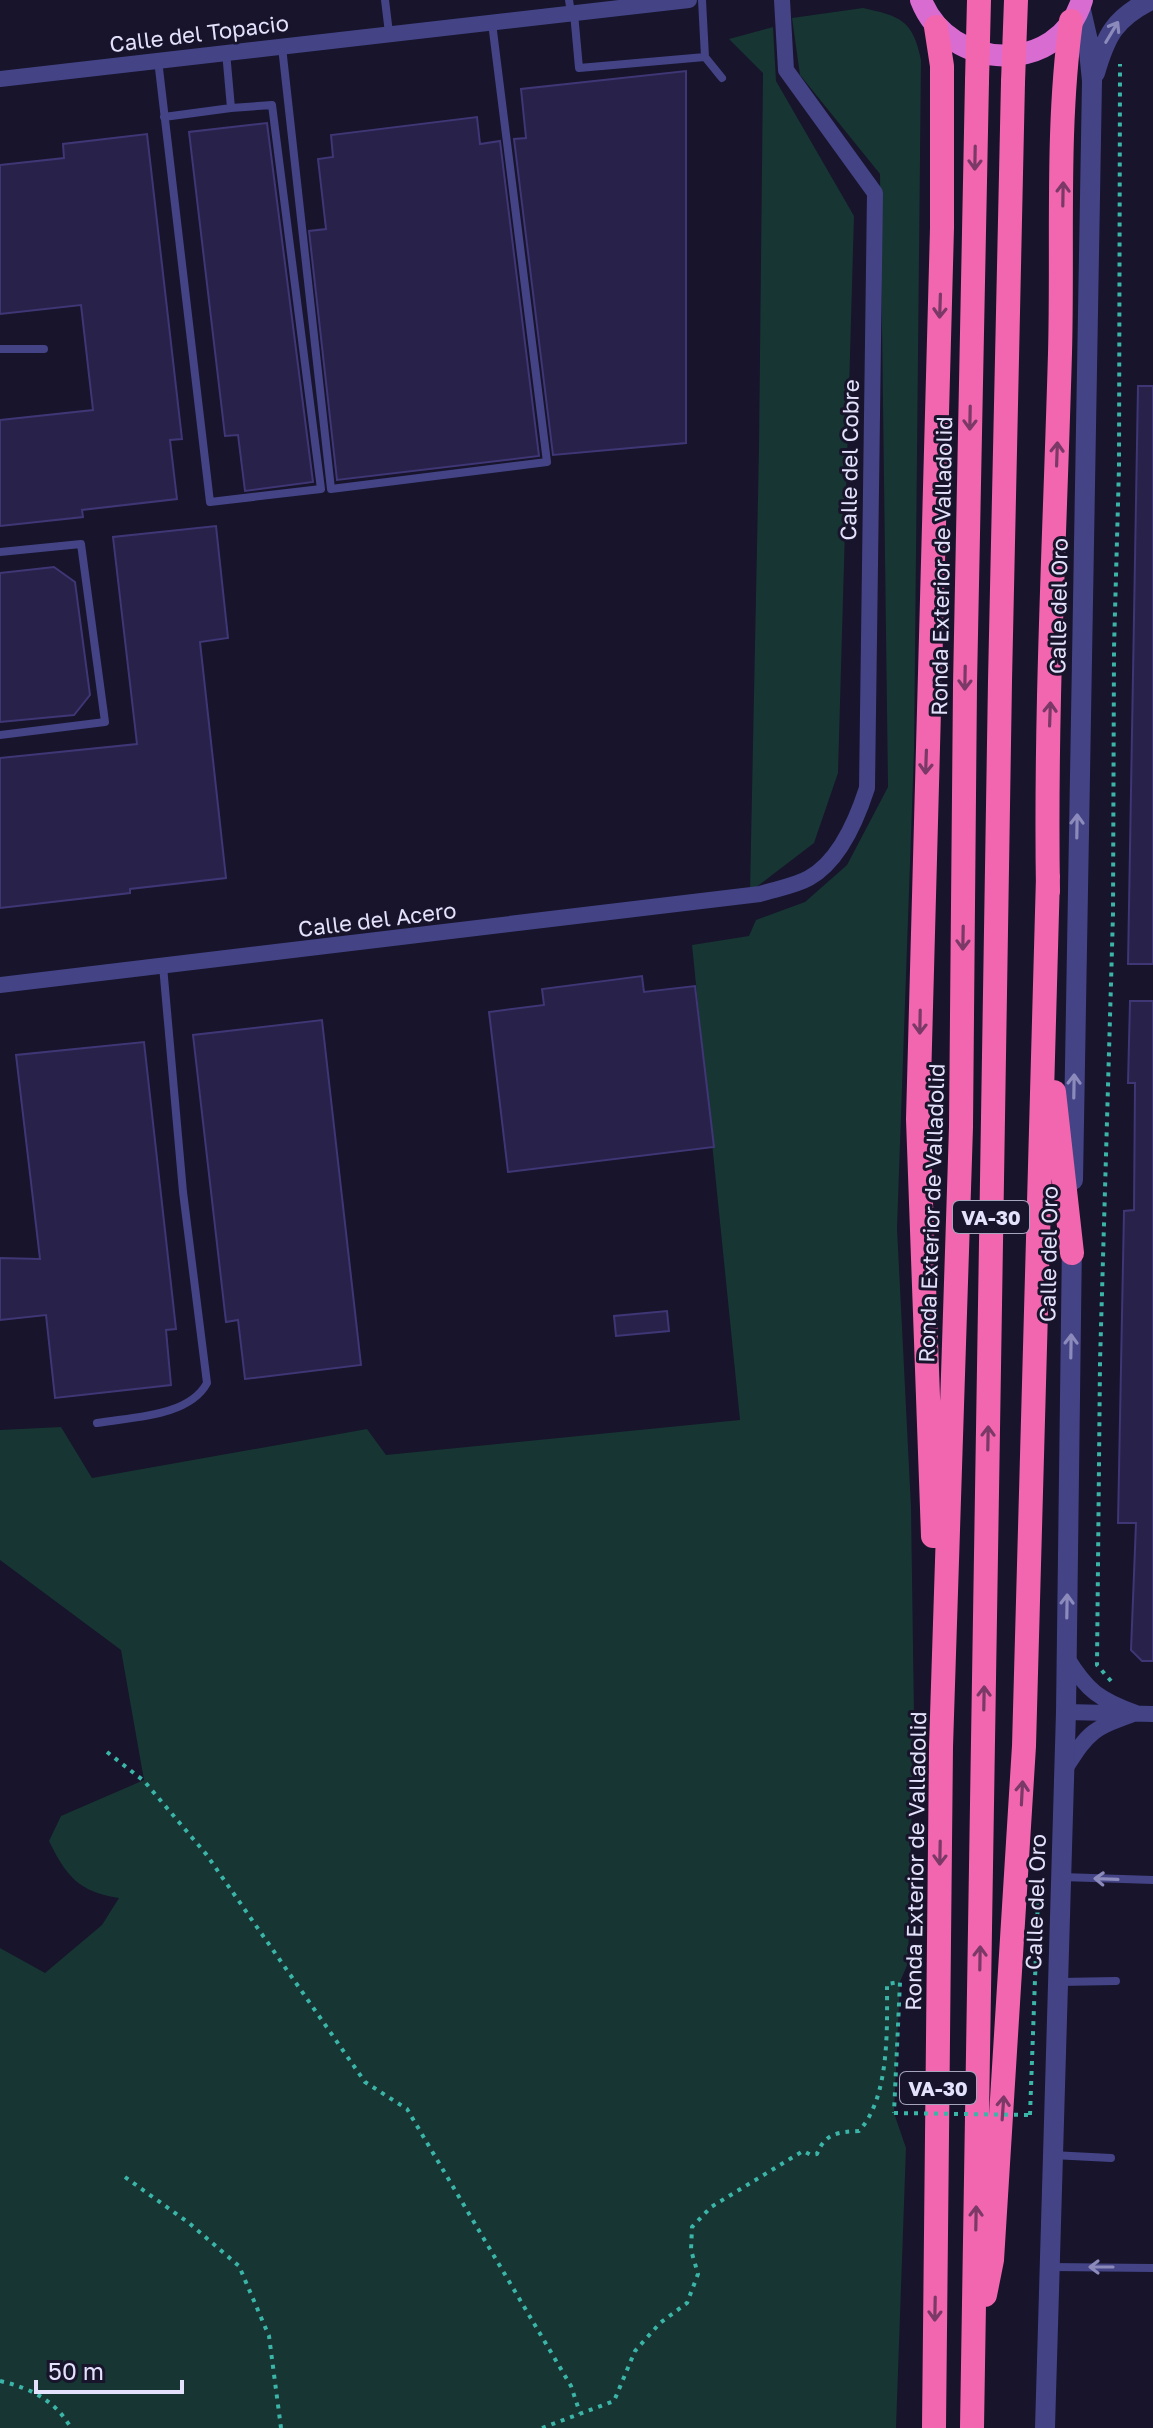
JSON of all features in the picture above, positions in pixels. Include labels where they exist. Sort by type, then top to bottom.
[{"type":"highway","points":[[921,0],[936,27],[953,42],[973,52],[994,56],[1016,55],[1037,49],[1056,37],[1078,9]]},
{"type":"highway","name":"Ronda Exterior de Valladolid","points":[[934,2428],[941,1747],[961,1127],[965,669],[979,0]]},
{"type":"highway","name":"VA-30","points":[[972,2428],[1000,681],[1016,0]]},
{"type":"highway","points":[[1072,1253],[1053,1080],[1048,876],[1064,70],[1078,9]]},
{"type":"highway","points":[[936,27],[942,66],[942,228],[918,1119],[941,1747]]},
{"type":"highway","points":[[973,2352],[992,2260],[1024,1746],[1048,876]]},
{"type":"street","name":"Calle del Topacio","points":[[0,79],[492,22],[571,9],[689,0]]},
{"type":"street","name":"Calle del Cobre","points":[[760,894],[810,878],[836,853],[856,823],[867,788],[875,193],[786,70],[782,0]]},
{"type":"street","name":"Calle del Oro","points":[[1092,81],[1111,31],[1126,13],[1151,0]]},
{"type":"street","name":"Calle del Oro","points":[[1045,2428],[1066,1712],[1077,859],[1092,81],[1088,41],[1078,9]]},
{"type":"street","name":"Calle del Acero","points":[[0,985],[760,894]]},
{"type":"street","points":[[1067,1658],[1082,1683],[1103,1700],[1144,1714]]},
{"type":"street","points":[[1066,1712],[1144,1714]]},
{"type":"street","points":[[1064,1771],[1084,1740],[1097,1728],[1144,1714]]},
{"type":"lane","points":[[385,0],[389,33]]},
{"type":"lane","points":[[702,0],[705,57],[722,78]]},
{"type":"lane","points":[[571,9],[579,68],[705,57]]},
{"type":"lane","points":[[282,45],[331,489],[547,462],[492,22]]},
{"type":"lane","points":[[226,52],[231,108]]},
{"type":"lane","points":[[157,60],[210,502],[321,489],[272,105],[164,117]]},
{"type":"lane","points":[[0,349],[44,349]]},
{"type":"lane","points":[[0,552],[81,544],[105,722],[0,735]]},
{"type":"lane","points":[[97,1423],[172,1409],[197,1399],[207,1383],[183,1192],[163,966]]},
{"type":"lane","points":[[1060,1877],[1153,1880]]},
{"type":"lane","points":[[1057,1982],[1116,1981]]},
{"type":"lane","points":[[1052,2155],[1111,2158]]},
{"type":"lane","points":[[1049,2267],[1153,2268]]},
{"type":"path","points":[[1112,1704],[1116,1686],[1097,1665],[1097,1651],[1101,1314],[1113,914],[1120,57]]},
{"type":"path","points":[[107,1752],[144,1781],[206,1854],[365,2082],[407,2109],[571,2386],[580,2413]]},
{"type":"path","points":[[542,2428],[614,2401],[635,2351],[660,2323],[687,2303],[698,2274],[691,2250],[692,2227],[711,2207],[803,2151],[817,2154],[822,2142],[835,2132],[859,2131],[870,2118],[887,2051],[887,1984],[900,1982],[894,2113],[1030,2115],[1039,1887]]},
{"type":"path","points":[[125,2177],[189,2223],[239,2266],[269,2336],[281,2428]]},
{"type":"path","points":[[0,2381],[23,2387],[51,2402],[71,2428]]},
{"type":"green space","points":[[863,8],[896,17],[903,22],[914,36],[921,60],[914,751],[897,1228],[911,1507],[914,1715],[908,1963],[900,1982],[894,2113],[906,2148],[896,2428],[0,2428],[0,1948],[45,1973],[102,1925],[119,1898],[84,1887],[75,1880],[61,1864],[49,1841],[61,1816],[144,1780],[121,1650],[0,1560],[0,1430],[61,1427],[92,1478],[367,1429],[386,1455],[740,1420],[692,945],[749,936],[756,920],[805,902],[847,865],[888,787],[880,174],[800,75],[792,18]]},
{"type":"green space","points":[[773,27],[776,81],[854,216],[838,773],[814,843],[750,892],[763,73],[729,39]]},
{"type":"building","points":[[686,71],[686,443],[553,455],[514,139],[526,138],[521,89]]},
{"type":"building","points":[[477,117],[480,144],[500,141],[539,456],[337,480],[309,231],[326,229],[318,159],[333,157],[331,135]]},
{"type":"building","points":[[267,123],[313,482],[245,491],[238,435],[225,436],[189,132]]},
{"type":"building","points":[[147,134],[182,439],[170,440],[177,499],[82,510],[83,517],[0,526],[0,420],[93,410],[81,305],[0,314],[0,165],[64,158],[63,144]]},
{"type":"building","points":[[1138,386],[1153,386],[1153,964],[1128,964]]},
{"type":"building","points":[[216,526],[228,638],[200,642],[226,878],[0,908],[0,758],[137,744],[113,537]]},
{"type":"building","points":[[54,567],[75,582],[90,695],[74,715],[0,722],[0,573]]},
{"type":"building","points":[[642,976],[644,992],[695,986],[714,1147],[508,1172],[489,1012],[544,1005],[542,989]]},
{"type":"building","points":[[1130,1001],[1153,1001],[1153,1661],[1142,1661],[1131,1650],[1136,1523],[1118,1523],[1124,1211],[1134,1210],[1135,1083],[1128,1083]]},
{"type":"building","points":[[322,1020],[361,1365],[245,1379],[238,1320],[226,1322],[193,1035]]},
{"type":"building","points":[[144,1042],[176,1329],[166,1330],[171,1385],[55,1398],[46,1315],[0,1320],[0,1258],[40,1259],[16,1055]]},
{"type":"building","points":[[667,1311],[669,1331],[616,1336],[614,1316]]}]
